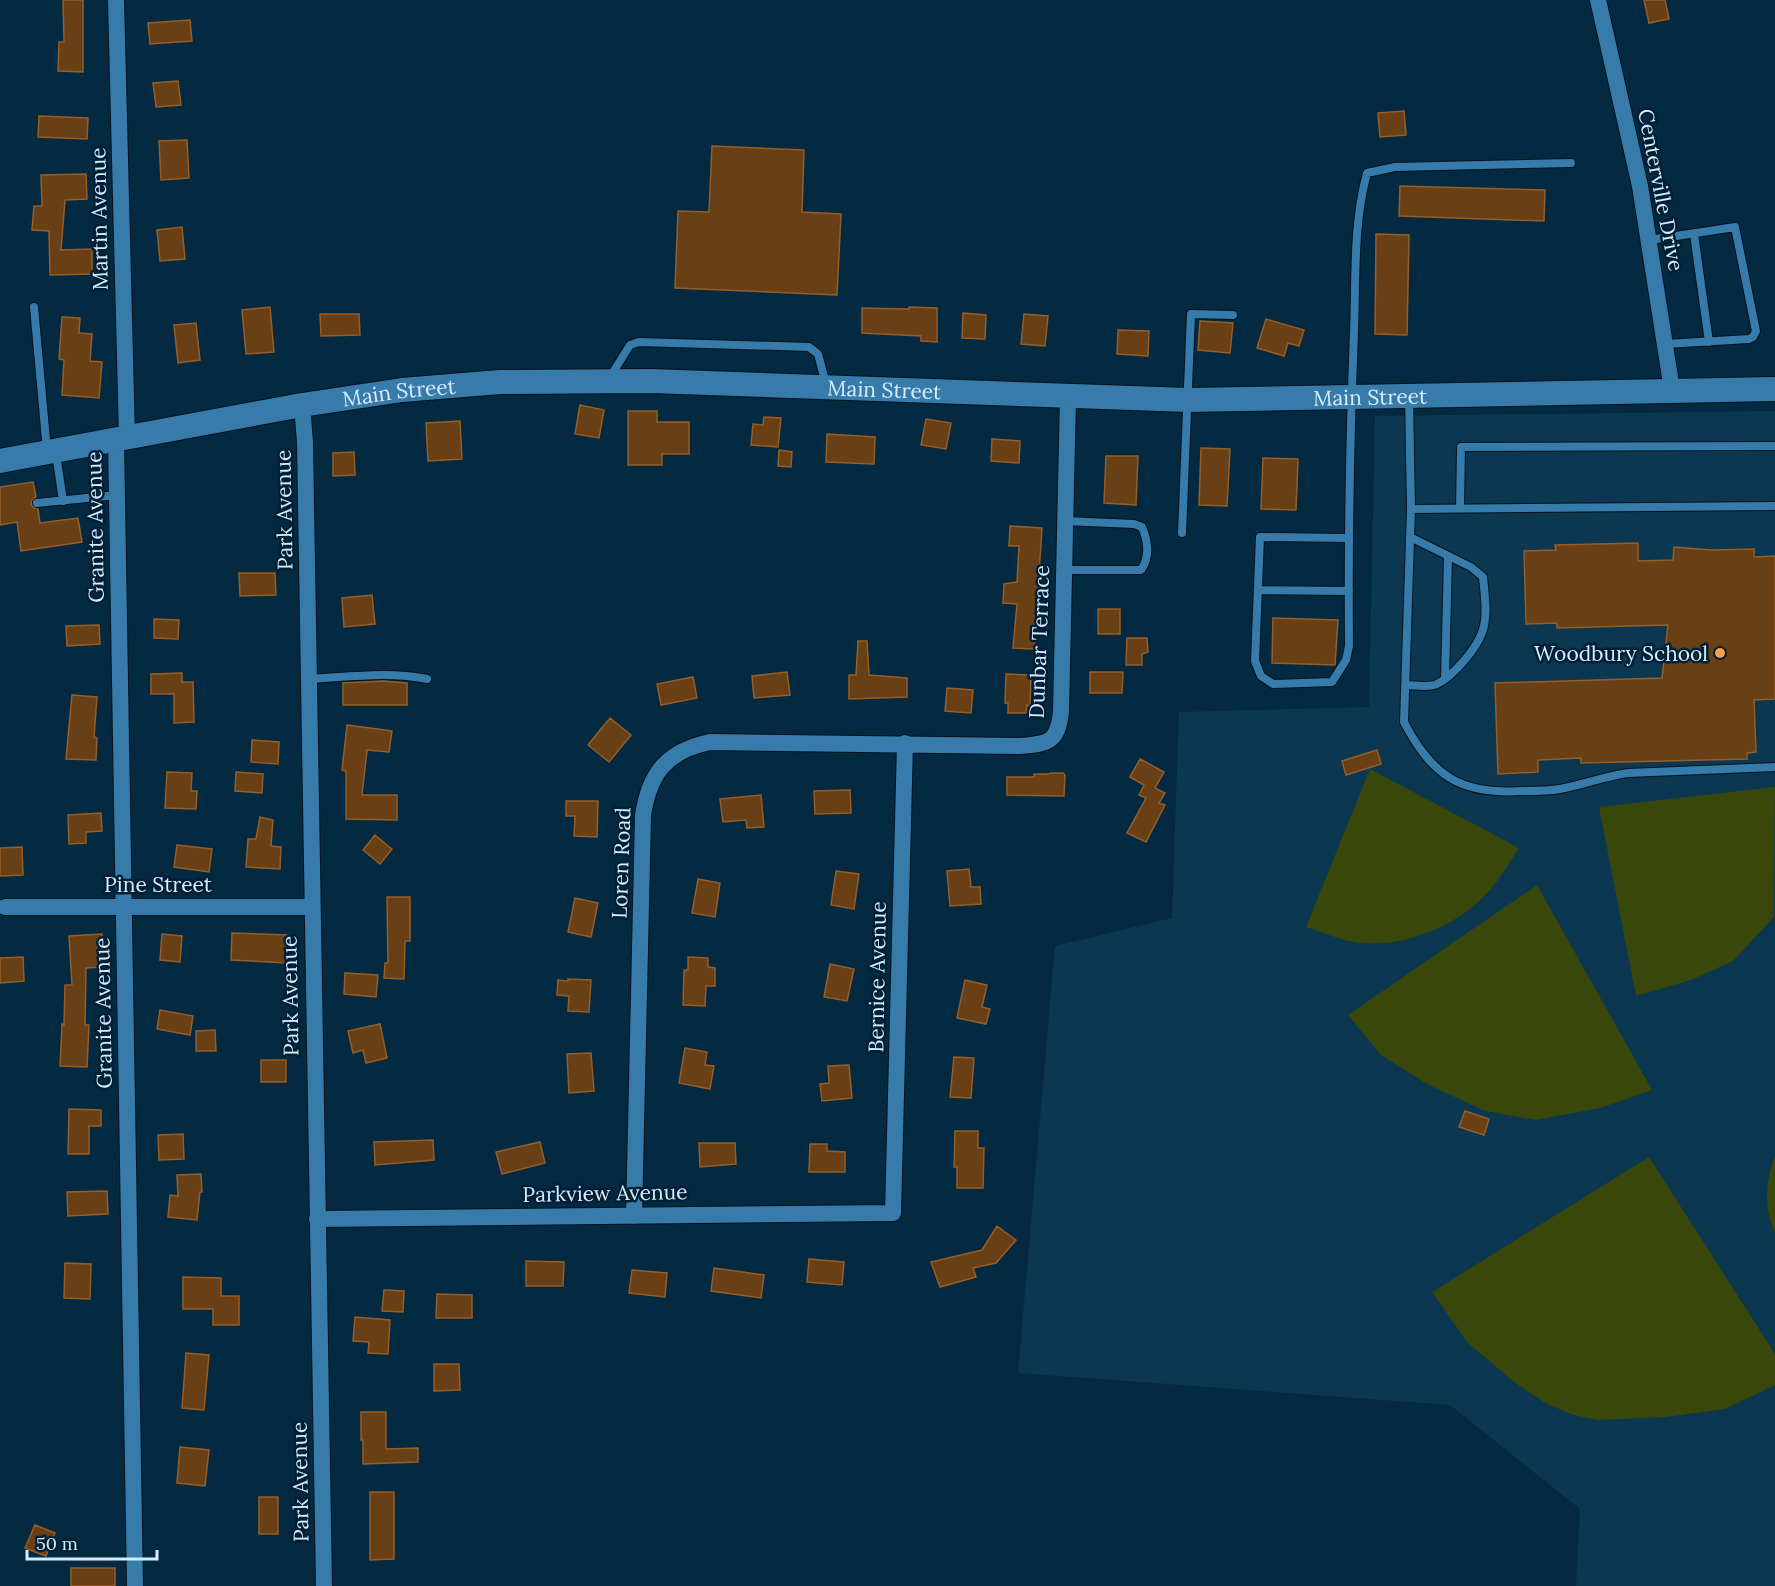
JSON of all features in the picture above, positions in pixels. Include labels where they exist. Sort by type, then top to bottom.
[{"type":"main road","name":"Main Street","points":[[0,461],[302,405],[444,386],[500,382],[608,380],[1188,400],[1775,389]]},
{"type":"street","name":"Martin Avenue","points":[[117,0],[122,438]]},
{"type":"street","name":"Centerville Drive","points":[[1598,0],[1640,186],[1672,390]]},
{"type":"street","name":"Dunbar Terrace","points":[[905,743],[1030,745],[1045,742],[1055,736],[1058,731],[1061,711],[1068,396]]},
{"type":"street","name":"Park Avenue","points":[[302,405],[305,442],[310,679],[311,907],[324,1586]]},
{"type":"street","name":"Granite Avenue","points":[[122,438],[117,495],[135,1586]]},
{"type":"street","name":"Loren Road","points":[[634,1215],[643,816],[648,789],[654,778],[662,766],[682,750],[710,742],[905,743]]},
{"type":"street","name":"Bernice Avenue","points":[[893,1213],[905,743]]},
{"type":"street","name":"Pine Street","points":[[5,907],[311,907]]},
{"type":"street","name":"Parkview Avenue","points":[[317,1219],[893,1213]]},
{"type":"lane","points":[[1348,538],[1260,537],[1255,661],[1261,675],[1273,684],[1332,682],[1346,660],[1349,646],[1348,538],[1351,397],[1359,211],[1367,173],[1395,167],[1571,163]]},
{"type":"lane","points":[[1650,240],[1735,227],[1756,331],[1749,339],[1665,344]]},
{"type":"lane","points":[[1694,234],[1709,342]]},
{"type":"lane","points":[[34,307],[51,451],[63,501]]},
{"type":"lane","points":[[1182,533],[1191,314],[1233,315]]},
{"type":"lane","points":[[608,380],[630,345],[639,342],[808,347],[818,354],[826,388]]},
{"type":"lane","points":[[1409,396],[1410,537],[1404,722],[1412,738],[1432,764],[1462,785],[1482,791],[1503,792],[1560,789],[1606,776],[1628,773],[1775,767]]},
{"type":"lane","points":[[1460,508],[1461,447],[1775,446]]},
{"type":"lane","points":[[37,503],[117,495]]},
{"type":"lane","points":[[1410,509],[1775,506]]},
{"type":"lane","points":[[1064,570],[1140,570],[1146,564],[1148,548],[1142,527],[1134,524],[1065,521]]},
{"type":"lane","points":[[1405,685],[1436,685],[1453,673],[1475,649],[1483,635],[1486,615],[1483,578],[1471,567],[1410,537]]},
{"type":"lane","points":[[1445,679],[1448,556]]},
{"type":"lane","points":[[1258,590],[1349,591]]},
{"type":"lane","points":[[310,679],[391,675],[427,679]]},
{"type":"shaded area","points":[[1775,411],[1775,1586],[1576,1586],[1580,1509],[1450,1405],[1018,1373],[1055,946],[1172,918],[1179,712],[1369,707],[1375,416]]},
{"type":"green space","points":[[1370,769],[1519,848],[1490,890],[1462,915],[1426,933],[1387,943],[1349,941],[1306,927]]},
{"type":"green space","points":[[1775,787],[1774,917],[1733,961],[1691,980],[1636,996],[1599,807]]},
{"type":"green space","points":[[1537,885],[1652,1090],[1600,1108],[1536,1120],[1485,1111],[1427,1084],[1381,1055],[1348,1015]]},
{"type":"green space","points":[[1775,1156],[1775,1234],[1771,1224],[1767,1195],[1769,1176]]},
{"type":"green space","points":[[1649,1157],[1775,1354],[1775,1385],[1725,1409],[1666,1417],[1597,1420],[1574,1415],[1547,1404],[1514,1382],[1468,1343],[1432,1292]]},
{"type":"building","points":[[63,0],[83,0],[83,72],[58,71],[59,42],[64,42]]},
{"type":"building","points":[[1644,0],[1665,0],[1669,19],[1649,23]]},
{"type":"building","points":[[190,20],[192,41],[150,44],[148,23]]},
{"type":"building","points":[[178,81],[181,105],[156,107],[153,83]]},
{"type":"building","points":[[1404,111],[1406,135],[1380,137],[1378,113]]},
{"type":"building","points":[[39,116],[88,118],[87,139],[38,137]]},
{"type":"building","points":[[187,140],[189,178],[161,180],[159,141]]},
{"type":"building","points":[[712,146],[804,150],[802,212],[841,214],[837,295],[675,288],[678,211],[709,212]]},
{"type":"building","points":[[86,174],[87,199],[65,200],[61,250],[92,249],[92,274],[50,275],[49,231],[32,230],[34,206],[42,206],[41,175]]},
{"type":"building","points":[[1400,186],[1545,190],[1544,221],[1399,216]]},
{"type":"building","points":[[182,227],[185,259],[160,261],[157,230]]},
{"type":"building","points":[[1376,234],[1409,235],[1407,335],[1375,334]]},
{"type":"building","points":[[270,307],[274,352],[246,354],[242,310]]},
{"type":"building","points":[[909,307],[937,308],[937,342],[921,341],[921,336],[862,333],[862,308],[909,309]]},
{"type":"building","points":[[963,313],[986,315],[985,339],[962,338]]},
{"type":"building","points":[[320,314],[359,314],[360,335],[321,336]]},
{"type":"building","points":[[1024,314],[1048,316],[1045,346],[1021,344]]},
{"type":"building","points":[[62,317],[80,318],[79,333],[92,334],[90,361],[102,362],[99,398],[62,395],[64,360],[59,359]]},
{"type":"building","points":[[1266,319],[1304,330],[1299,346],[1288,343],[1284,356],[1257,348]]},
{"type":"building","points":[[1200,321],[1233,323],[1230,353],[1198,350]]},
{"type":"building","points":[[196,323],[200,360],[178,363],[174,325]]},
{"type":"building","points":[[1118,330],[1149,331],[1148,356],[1117,354]]},
{"type":"building","points":[[580,405],[604,410],[599,438],[575,434]]},
{"type":"building","points":[[628,411],[657,411],[657,422],[689,422],[689,454],[662,454],[662,465],[628,465]]},
{"type":"building","points":[[764,417],[781,418],[778,447],[751,445],[753,424],[763,425]]},
{"type":"building","points":[[926,419],[951,423],[946,449],[921,445]]},
{"type":"building","points":[[460,421],[462,459],[428,461],[426,423]]},
{"type":"building","points":[[827,434],[875,437],[874,464],[826,462]]},
{"type":"building","points":[[992,439],[1020,441],[1019,463],[991,461]]},
{"type":"building","points":[[1201,448],[1230,449],[1227,506],[1199,505]]},
{"type":"building","points":[[779,450],[792,452],[791,467],[778,466]]},
{"type":"building","points":[[354,452],[355,475],[333,476],[333,453]]},
{"type":"building","points":[[1106,456],[1138,456],[1136,505],[1104,503]]},
{"type":"building","points":[[1263,458],[1298,459],[1296,510],[1261,509]]},
{"type":"building","points":[[33,482],[36,497],[31,504],[38,509],[40,523],[78,518],[82,542],[21,551],[17,522],[0,525],[0,487]]},
{"type":"building","points":[[1010,526],[1042,528],[1034,649],[1013,648],[1017,604],[1003,603],[1004,584],[1017,582],[1019,546],[1009,546]]},
{"type":"building","name":"Woodbury School","points":[[1638,543],[1638,561],[1673,560],[1674,547],[1711,550],[1754,549],[1754,557],[1775,556],[1775,699],[1754,700],[1756,752],[1747,753],[1747,759],[1581,763],[1581,758],[1538,760],[1538,772],[1498,774],[1495,683],[1662,678],[1668,625],[1557,628],[1557,623],[1526,624],[1524,551],[1556,550],[1555,545]]},
{"type":"building","points":[[239,573],[275,573],[276,595],[240,596]]},
{"type":"building","points":[[372,595],[375,624],[344,627],[342,598]]},
{"type":"building","points":[[1098,609],[1120,609],[1120,634],[1098,634]]},
{"type":"building","points":[[1273,618],[1338,620],[1335,665],[1272,663]]},
{"type":"building","points":[[154,619],[179,620],[178,639],[154,638]]},
{"type":"building","points":[[99,625],[100,644],[67,646],[66,626]]},
{"type":"building","points":[[1127,638],[1147,638],[1148,652],[1142,654],[1142,665],[1126,665]]},
{"type":"building","points":[[858,641],[867,641],[869,675],[907,678],[907,697],[849,699],[849,675],[856,675]]},
{"type":"building","points":[[787,672],[790,695],[754,698],[752,676]]},
{"type":"building","points":[[1090,672],[1123,672],[1122,693],[1090,693]]},
{"type":"building","points":[[182,673],[182,682],[193,682],[194,722],[174,723],[174,694],[151,694],[151,674]]},
{"type":"building","points":[[1006,674],[1031,675],[1030,706],[1027,705],[1026,713],[1008,713],[1008,703],[1005,703]]},
{"type":"building","points":[[693,677],[697,698],[661,705],[657,684]]},
{"type":"building","points":[[383,681],[407,683],[407,705],[343,705],[343,683]]},
{"type":"building","points":[[947,688],[973,690],[971,713],[945,711]]},
{"type":"building","points":[[72,695],[97,697],[94,737],[97,738],[96,760],[66,759]]},
{"type":"building","points":[[610,718],[631,735],[609,762],[588,745]]},
{"type":"building","points":[[347,725],[392,731],[389,752],[367,750],[362,795],[397,795],[397,820],[346,819],[346,771],[342,770]]},
{"type":"building","points":[[252,740],[279,742],[278,764],[251,762]]},
{"type":"building","points":[[1377,750],[1381,764],[1346,775],[1342,761]]},
{"type":"building","points":[[1140,759],[1164,772],[1155,788],[1165,793],[1159,803],[1165,805],[1146,842],[1127,833],[1146,798],[1139,795],[1144,785],[1130,777]]},
{"type":"building","points":[[167,772],[192,773],[191,791],[197,791],[196,809],[165,808]]},
{"type":"building","points":[[236,772],[263,774],[262,793],[235,791]]},
{"type":"building","points":[[1034,774],[1065,775],[1064,796],[1007,795],[1007,777],[1034,777]]},
{"type":"building","points":[[850,790],[851,813],[815,814],[814,791]]},
{"type":"building","points":[[761,795],[764,827],[747,828],[746,820],[723,822],[720,799]]},
{"type":"building","points":[[566,801],[598,801],[597,837],[574,836],[575,816],[566,816]]},
{"type":"building","points":[[101,813],[102,831],[86,832],[86,843],[69,844],[68,815]]},
{"type":"building","points":[[260,817],[273,820],[271,846],[281,847],[280,869],[246,867],[248,839],[256,839]]},
{"type":"building","points":[[375,835],[392,849],[380,864],[363,850]]},
{"type":"building","points":[[177,845],[212,849],[209,872],[174,867]]},
{"type":"building","points":[[22,847],[23,875],[0,876],[0,848]]},
{"type":"building","points":[[969,869],[971,887],[980,887],[981,904],[950,906],[947,871]]},
{"type":"building","points":[[836,871],[859,874],[854,909],[831,905]]},
{"type":"building","points":[[698,879],[720,883],[715,917],[692,913]]},
{"type":"building","points":[[387,897],[410,897],[410,941],[405,941],[404,979],[384,978],[385,963],[388,963]]},
{"type":"building","points":[[575,898],[598,903],[591,937],[568,932]]},
{"type":"building","points":[[232,933],[288,935],[287,963],[231,960]]},
{"type":"building","points":[[102,934],[104,967],[86,968],[85,1025],[89,1025],[87,1067],[60,1066],[65,985],[72,985],[69,936]]},
{"type":"building","points":[[162,934],[182,936],[180,962],[160,960]]},
{"type":"building","points":[[23,957],[24,981],[0,983],[0,958]]},
{"type":"building","points":[[688,957],[708,958],[708,967],[715,968],[715,986],[706,986],[705,1006],[683,1005],[684,970],[688,970]]},
{"type":"building","points":[[830,964],[854,969],[847,1001],[824,997]]},
{"type":"building","points":[[345,973],[378,975],[376,997],[344,994]]},
{"type":"building","points":[[568,979],[591,980],[589,1012],[568,1011],[569,996],[557,995],[558,980],[568,981]]},
{"type":"building","points":[[965,980],[987,985],[982,1007],[990,1009],[986,1024],[957,1018]]},
{"type":"building","points":[[160,1010],[193,1016],[190,1035],[157,1029]]},
{"type":"building","points":[[380,1024],[387,1058],[366,1063],[363,1050],[353,1053],[348,1031]]},
{"type":"building","points":[[215,1030],[216,1051],[196,1051],[196,1031]]},
{"type":"building","points":[[685,1048],[707,1052],[705,1065],[714,1066],[710,1089],[679,1083]]},
{"type":"building","points":[[591,1053],[594,1091],[569,1093],[567,1054]]},
{"type":"building","points":[[954,1057],[974,1058],[971,1098],[950,1097]]},
{"type":"building","points":[[261,1060],[286,1060],[286,1082],[261,1082]]},
{"type":"building","points":[[849,1065],[852,1098],[822,1101],[820,1084],[829,1083],[828,1066]]},
{"type":"building","points":[[69,1109],[101,1110],[101,1126],[89,1126],[89,1154],[68,1154]]},
{"type":"building","points":[[1465,1111],[1489,1119],[1484,1135],[1459,1127]]},
{"type":"building","points":[[955,1131],[978,1131],[978,1148],[984,1148],[983,1188],[957,1188],[957,1167],[954,1167]]},
{"type":"building","points":[[183,1134],[184,1159],[159,1160],[158,1135]]},
{"type":"building","points":[[433,1140],[434,1160],[375,1165],[374,1142]]},
{"type":"building","points":[[540,1142],[545,1163],[502,1174],[496,1152]]},
{"type":"building","points":[[699,1143],[735,1143],[736,1164],[700,1167]]},
{"type":"building","points":[[810,1144],[827,1144],[827,1151],[845,1152],[845,1172],[809,1172]]},
{"type":"building","points":[[201,1174],[202,1192],[200,1192],[197,1220],[168,1217],[170,1195],[178,1196],[177,1175]]},
{"type":"building","points":[[107,1191],[108,1214],[68,1216],[67,1192]]},
{"type":"building","points":[[997,1226],[1016,1240],[996,1263],[973,1268],[976,1277],[940,1287],[931,1262],[982,1250]]},
{"type":"building","points":[[809,1259],[844,1262],[842,1285],[807,1282]]},
{"type":"building","points":[[526,1261],[564,1262],[563,1286],[526,1286]]},
{"type":"building","points":[[65,1263],[91,1264],[90,1299],[64,1298]]},
{"type":"building","points":[[714,1268],[764,1275],[761,1298],[711,1291]]},
{"type":"building","points":[[632,1270],[667,1273],[665,1297],[629,1293]]},
{"type":"building","points":[[183,1277],[221,1278],[221,1296],[239,1296],[239,1325],[213,1325],[213,1309],[183,1309]]},
{"type":"building","points":[[384,1290],[404,1291],[403,1312],[382,1311]]},
{"type":"building","points":[[437,1294],[472,1295],[472,1318],[436,1318]]},
{"type":"building","points":[[355,1317],[390,1320],[388,1354],[368,1353],[369,1342],[353,1341]]},
{"type":"building","points":[[186,1353],[209,1355],[204,1410],[182,1408]]},
{"type":"building","points":[[434,1364],[459,1364],[460,1390],[434,1391]]},
{"type":"building","points":[[361,1412],[386,1412],[386,1449],[418,1448],[418,1462],[363,1464]]},
{"type":"building","points":[[180,1447],[209,1450],[205,1486],[177,1483]]},
{"type":"building","points":[[370,1492],[394,1492],[394,1559],[370,1560]]},
{"type":"building","points":[[259,1497],[278,1497],[278,1534],[259,1534]]},
{"type":"building","points":[[35,1525],[55,1533],[46,1556],[25,1548]]},
{"type":"building","points":[[71,1568],[115,1568],[115,1586],[71,1586]]},
{"type":"place","name":"Woodbury School","points":[[1720,653]]}]
